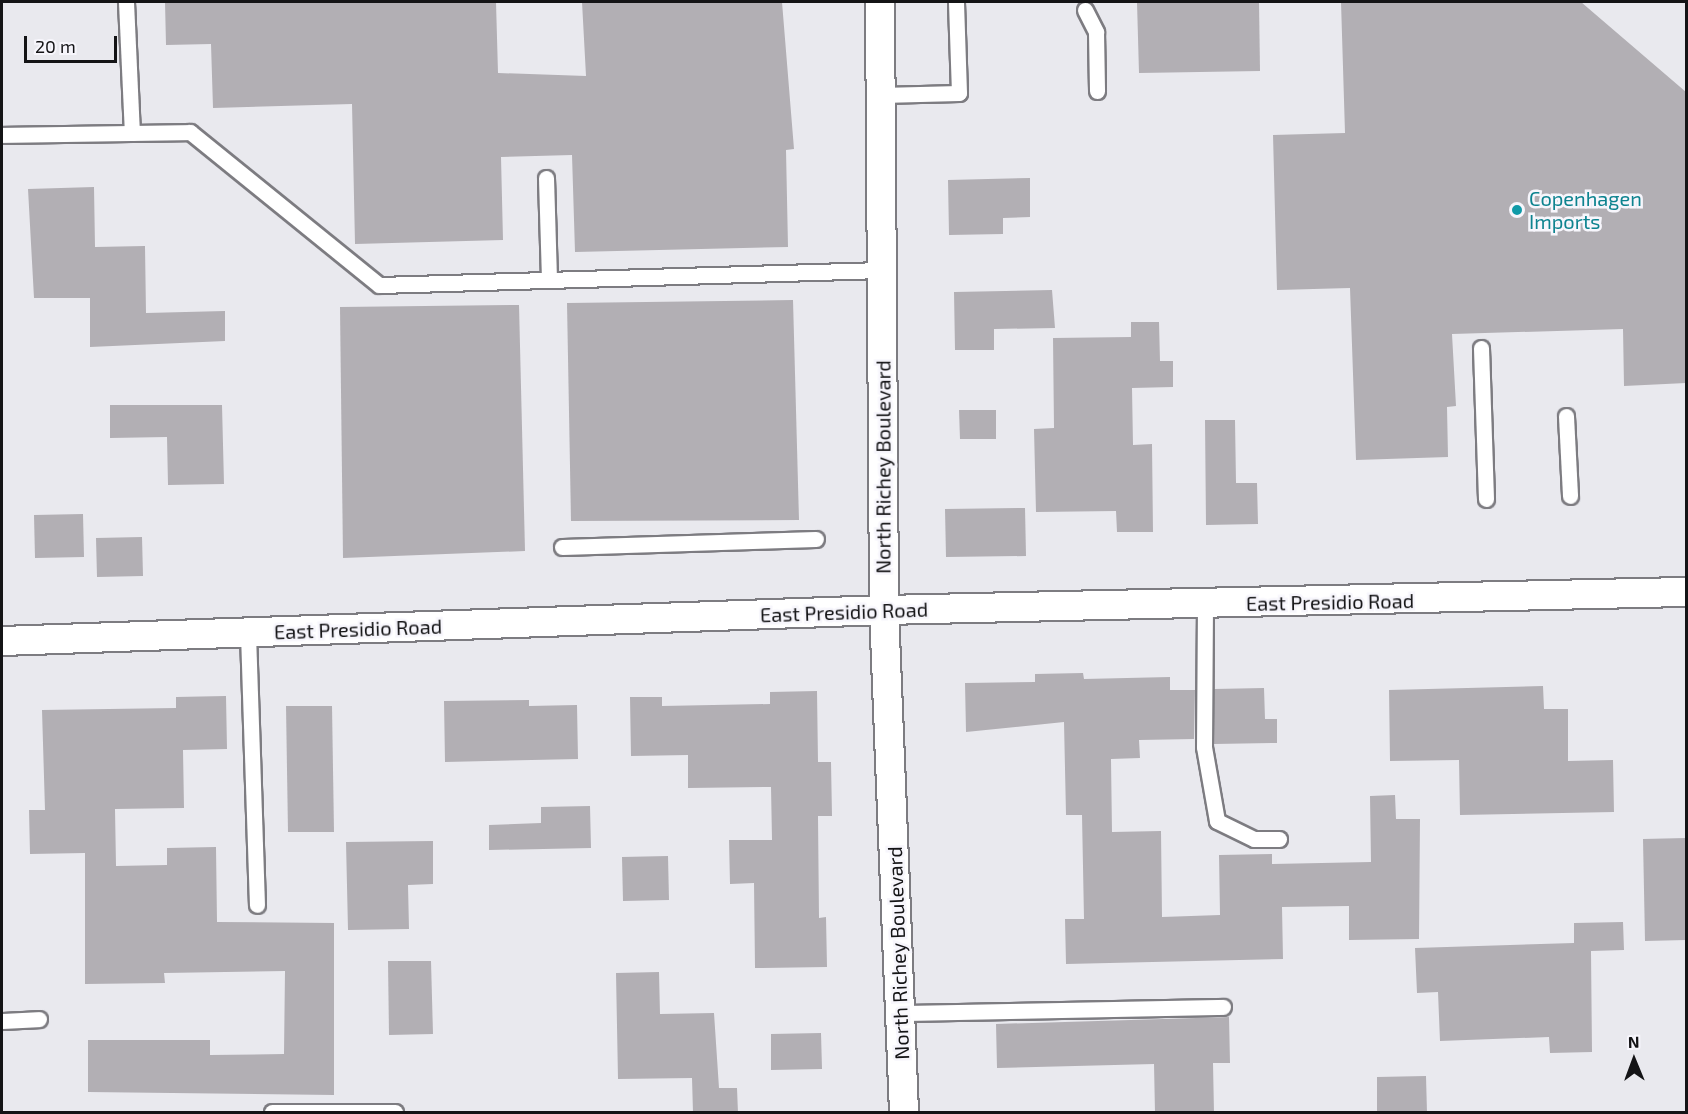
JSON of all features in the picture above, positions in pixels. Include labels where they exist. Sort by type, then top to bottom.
[{"type":"street","name":"North Richey Boulevard","points":[[880,2],[884,610],[904,1113]]},
{"type":"street","name":"East Presidio Road","points":[[2,641],[884,610],[1205,605],[1686,592]]},
{"type":"lane","points":[[126,2],[132,133]]},
{"type":"lane","points":[[881,95],[959,93],[956,2]]},
{"type":"lane","points":[[1085,10],[1096,33],[1097,91]]},
{"type":"lane","points":[[2,135],[190,132],[379,285],[882,270]]},
{"type":"lane","points":[[546,178],[549,279]]},
{"type":"lane","points":[[1481,348],[1486,499]]},
{"type":"lane","points":[[1566,416],[1570,496]]},
{"type":"lane","points":[[562,547],[816,539]]},
{"type":"lane","points":[[1205,605],[1204,747],[1217,821],[1254,839],[1279,838]]},
{"type":"lane","points":[[248,634],[257,905]]},
{"type":"lane","points":[[900,1013],[1223,1006]]},
{"type":"lane","points":[[2,1021],[39,1019]]},
{"type":"lane","points":[[272,1113],[395,1113]]},
{"type":"building","points":[[165,2],[496,2],[498,73],[586,76],[582,2],[782,2],[794,149],[786,150],[788,247],[575,252],[572,155],[501,157],[503,240],[355,244],[352,104],[213,108],[211,44],[166,45]]},
{"type":"building","points":[[1137,2],[1259,2],[1260,71],[1139,73]]},
{"type":"building","name":"Copenhagen Imports","points":[[1341,2],[1581,2],[1686,92],[1686,383],[1624,386],[1623,329],[1452,334],[1456,406],[1447,407],[1448,457],[1356,460],[1350,288],[1277,290],[1273,135],[1345,133]]},
{"type":"building","points":[[1030,178],[1030,217],[1003,218],[1003,234],[949,235],[948,180]]},
{"type":"building","points":[[94,187],[95,247],[145,246],[146,313],[225,311],[225,341],[90,347],[90,298],[34,298],[28,189]]},
{"type":"building","points":[[1052,290],[1055,328],[994,329],[994,350],[955,350],[954,292]]},
{"type":"building","points":[[793,300],[799,520],[571,521],[567,303]]},
{"type":"building","points":[[519,305],[525,551],[343,558],[340,307]]},
{"type":"building","points":[[1131,322],[1159,322],[1160,361],[1173,361],[1173,387],[1132,388],[1133,445],[1152,444],[1153,532],[1117,532],[1116,511],[1036,512],[1034,429],[1054,428],[1053,338],[1131,337]]},
{"type":"building","points":[[110,405],[222,405],[224,484],[168,485],[167,437],[110,438]]},
{"type":"building","points":[[959,410],[996,410],[996,439],[960,439]]},
{"type":"building","points":[[1205,420],[1235,420],[1236,483],[1257,483],[1258,524],[1206,525]]},
{"type":"building","points":[[1025,508],[1026,556],[946,557],[945,509]]},
{"type":"building","points":[[83,514],[84,557],[35,558],[34,515]]},
{"type":"building","points":[[142,537],[143,576],[97,577],[96,538]]},
{"type":"building","points":[[1083,673],[1084,679],[1170,677],[1170,690],[1195,690],[1194,739],[1139,740],[1140,758],[1111,759],[1112,832],[1161,831],[1162,917],[1220,915],[1219,855],[1272,854],[1272,864],[1371,862],[1370,796],[1395,795],[1396,819],[1420,819],[1419,939],[1349,940],[1349,906],[1282,907],[1283,959],[1066,964],[1065,919],[1084,919],[1082,815],[1066,815],[1064,722],[966,732],[965,683],[1035,682],[1035,674]]},
{"type":"building","points":[[1543,686],[1544,709],[1568,709],[1568,761],[1613,760],[1614,812],[1460,815],[1459,760],[1390,761],[1389,690]]},
{"type":"building","points":[[1264,688],[1265,719],[1277,719],[1277,743],[1214,744],[1214,689]]},
{"type":"building","points":[[817,691],[818,762],[831,762],[832,816],[818,816],[819,918],[826,917],[827,967],[755,968],[754,883],[730,884],[729,840],[772,840],[771,787],[688,788],[688,755],[631,756],[630,697],[662,697],[662,706],[770,704],[770,692]]},
{"type":"building","points":[[226,696],[227,749],[183,750],[184,808],[115,809],[116,866],[167,865],[167,848],[216,847],[217,922],[334,923],[334,1095],[88,1092],[88,1040],[210,1040],[210,1055],[284,1054],[285,971],[164,973],[165,983],[85,984],[85,853],[30,854],[29,810],[45,810],[42,710],[176,708],[176,697]]},
{"type":"building","points":[[529,700],[529,706],[577,705],[578,759],[445,762],[444,701]]},
{"type":"building","points":[[286,706],[332,706],[334,832],[288,832]]},
{"type":"building","points":[[590,806],[591,848],[489,850],[489,825],[541,823],[541,807]]},
{"type":"building","points":[[1686,838],[1686,940],[1645,941],[1643,839]]},
{"type":"building","points":[[433,841],[433,884],[408,885],[409,929],[348,930],[346,842]]},
{"type":"building","points":[[668,856],[669,900],[623,901],[622,857]]},
{"type":"building","points":[[1623,922],[1624,950],[1591,951],[1592,1052],[1550,1053],[1549,1037],[1440,1041],[1438,992],[1417,993],[1415,948],[1574,943],[1574,923]]},
{"type":"building","points":[[388,961],[431,961],[433,1034],[389,1035]]},
{"type":"building","points":[[659,972],[660,1014],[714,1013],[719,1088],[737,1088],[738,1113],[693,1113],[692,1078],[618,1079],[616,973]]},
{"type":"building","points":[[1229,1017],[1230,1063],[1213,1063],[1214,1113],[1155,1113],[1154,1064],[997,1068],[996,1024]]},
{"type":"building","points":[[821,1033],[822,1069],[771,1070],[771,1034]]},
{"type":"building","points":[[1426,1076],[1427,1113],[1377,1113],[1377,1077]]},
{"type":"place","name":"Copenhagen Imports","points":[[1517,210]]}]
